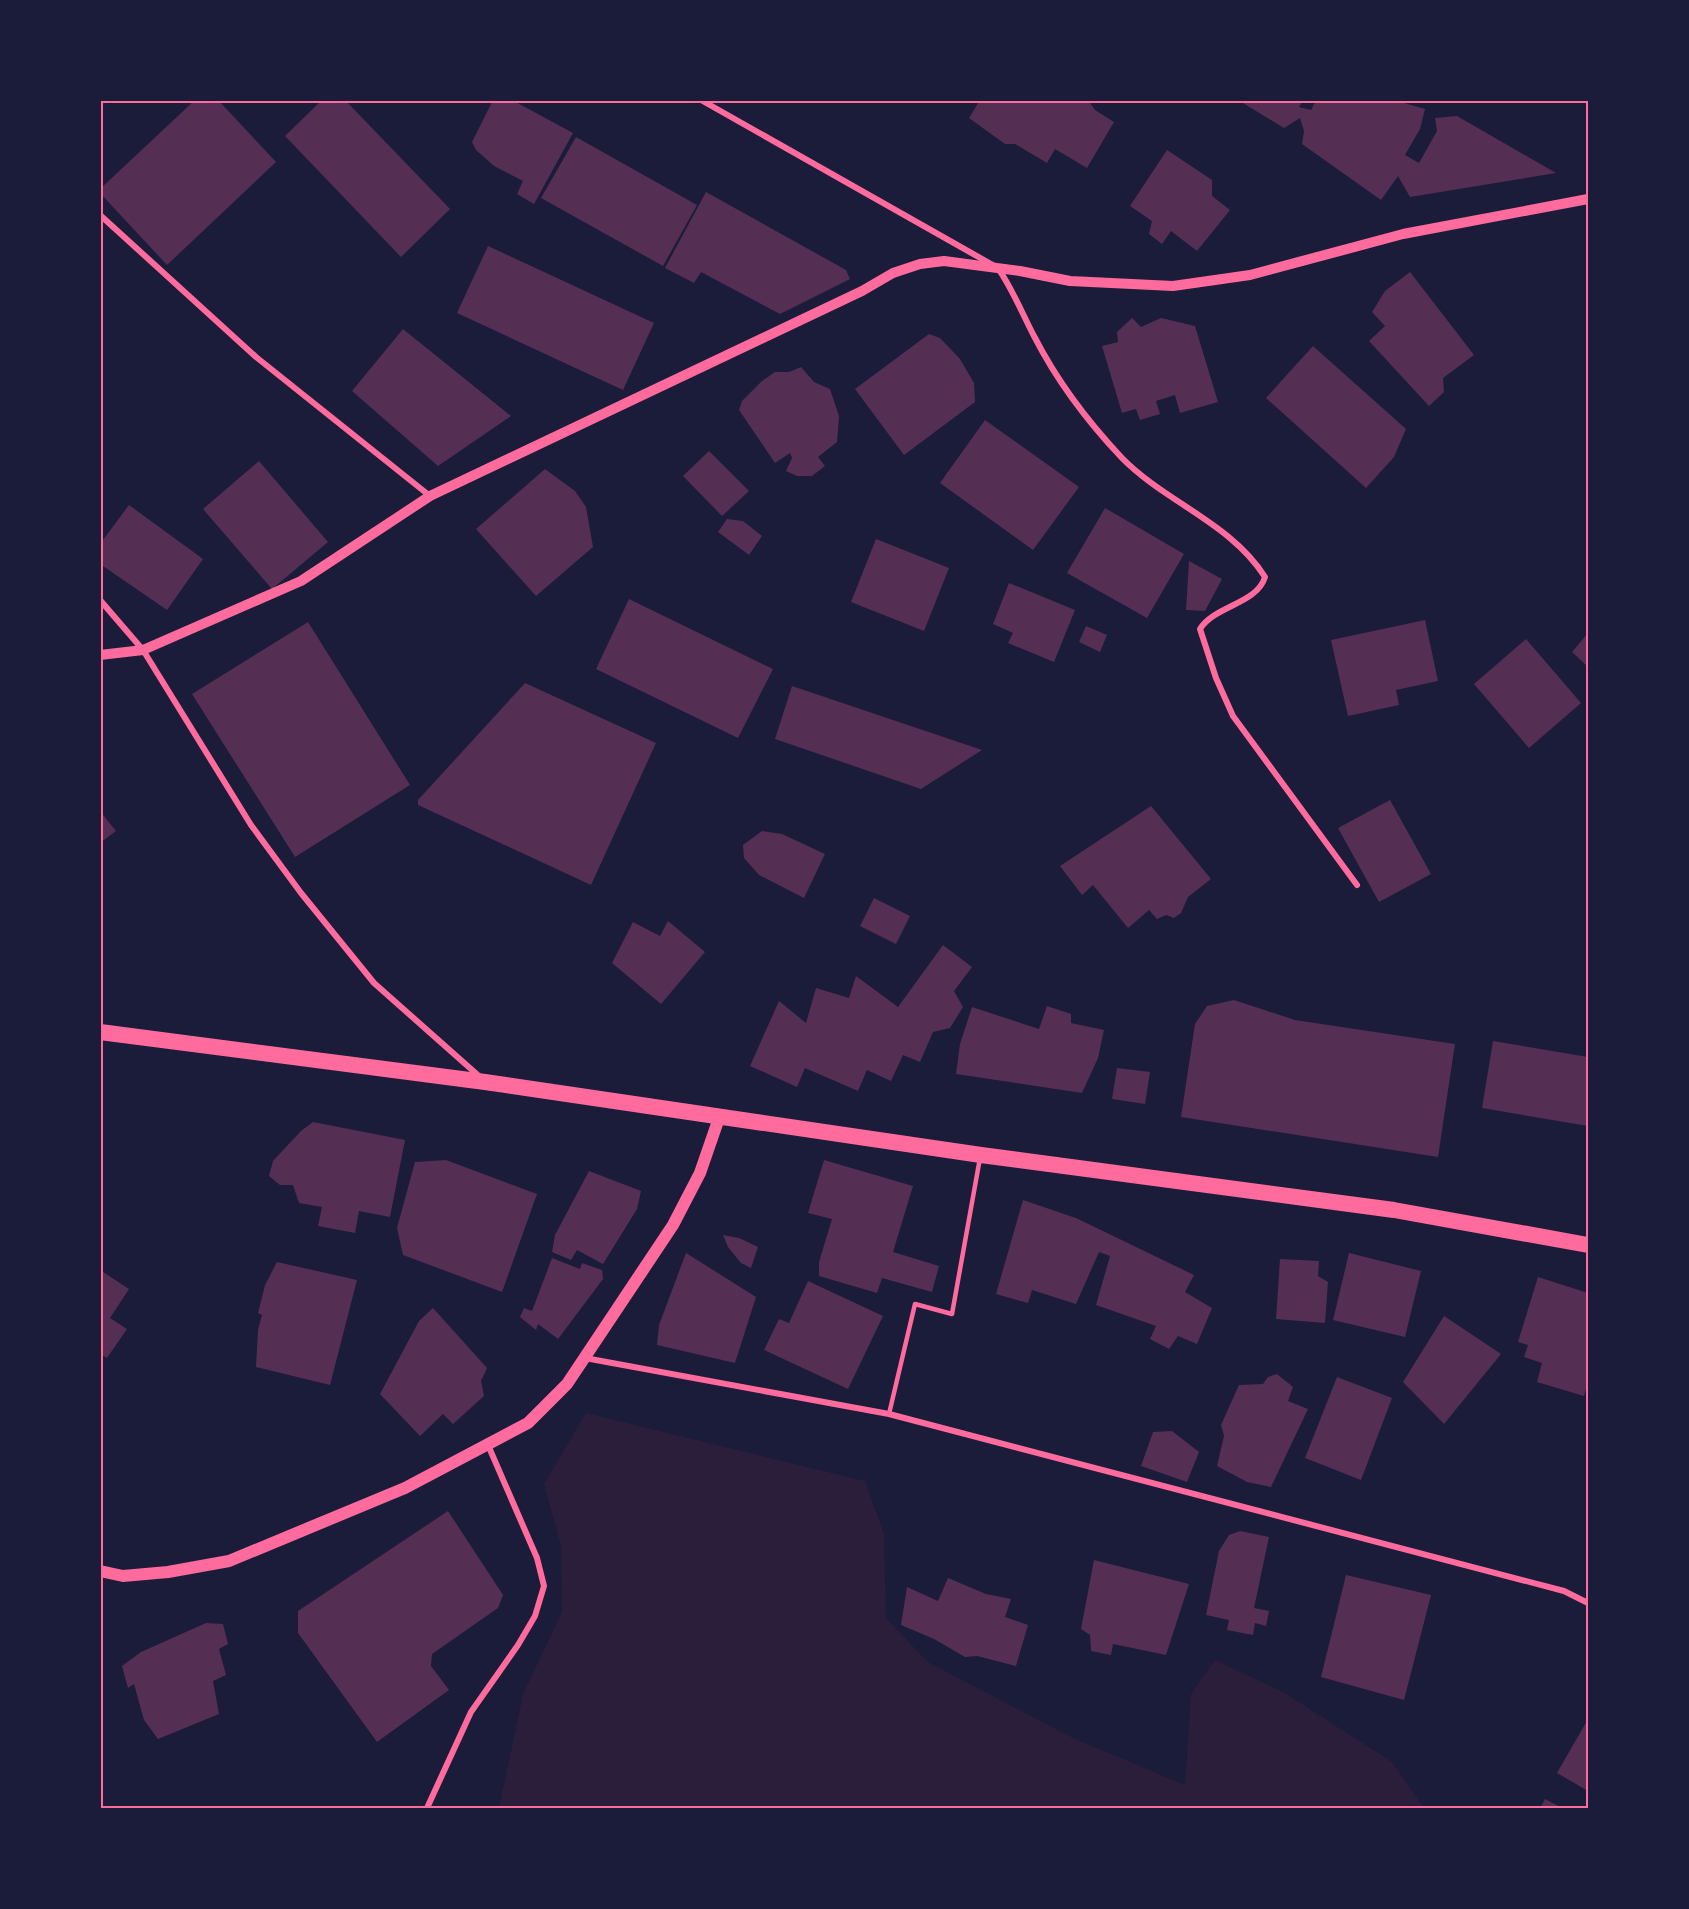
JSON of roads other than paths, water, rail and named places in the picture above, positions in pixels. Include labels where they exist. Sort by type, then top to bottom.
[{"type":"highway","points":[[100,1032],[485,1082],[981,1155],[1394,1210],[1588,1245]]},
{"type":"main road","points":[[100,1571],[134,1575],[229,1561],[405,1488],[528,1422],[567,1384],[673,1225],[700,1173],[719,1118]]},
{"type":"street","points":[[701,100],[998,268],[1012,288],[1034,337],[1060,382],[1123,459],[1153,485],[1201,514],[1258,566],[1265,577],[1263,584],[1250,595],[1204,621],[1200,629],[1204,646],[1233,716],[1357,885]]},
{"type":"street","points":[[100,655],[143,650],[301,581],[430,496],[862,291],[893,273],[920,264],[944,261],[1070,281],[1173,286],[1250,275],[1403,234],[1588,198]]},
{"type":"street","points":[[102,220],[256,357],[430,496]]},
{"type":"street","points":[[100,600],[143,650],[250,825],[301,893],[374,983],[485,1082]]},
{"type":"street","points":[[585,1358],[889,1414],[1564,1591],[1588,1603]]},
{"type":"street","points":[[427,1809],[471,1712],[518,1645],[535,1616],[544,1586],[520,1517],[488,1445]]},
{"type":"lane","points":[[889,1414],[915,1304],[952,1314],[981,1155]]}]
